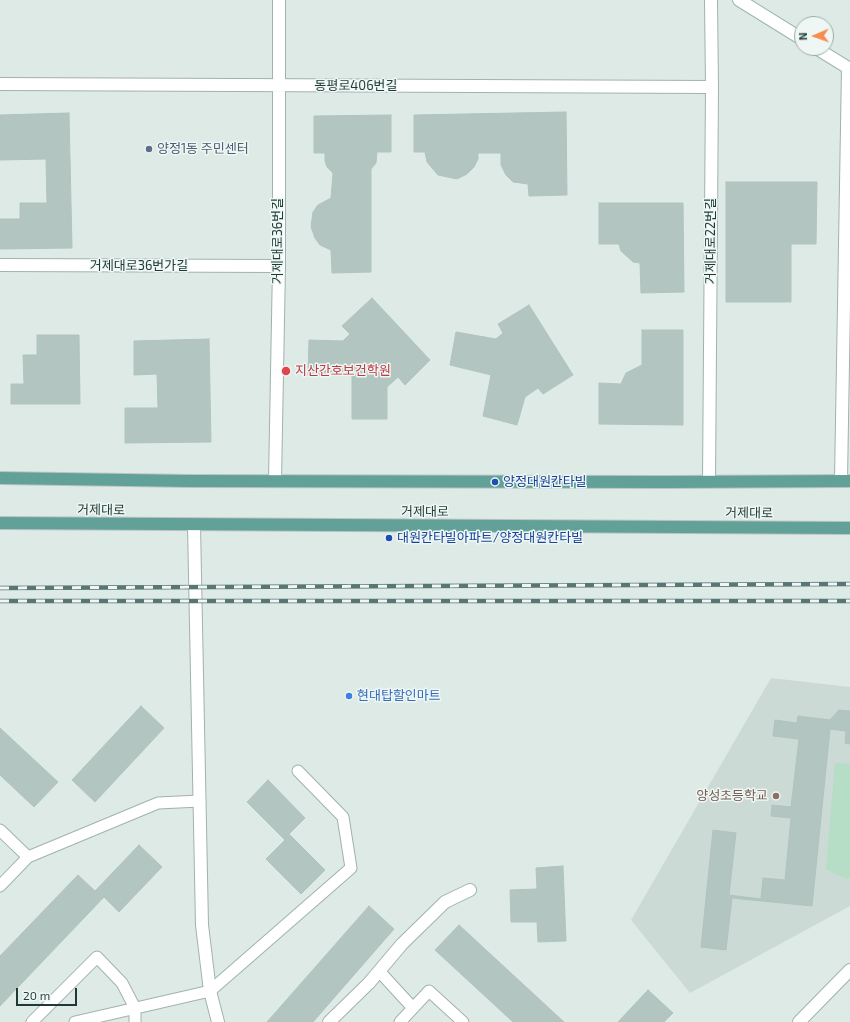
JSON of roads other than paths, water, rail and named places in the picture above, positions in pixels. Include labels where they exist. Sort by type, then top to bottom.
[{"type":"main road","points":[[0,478],[275,481],[846,480]]},
{"type":"main road","name":"거제대로","points":[[0,523],[850,528]]},
{"type":"street","name":"거제대로36번길","points":[[275,481],[279,266],[279,0]]},
{"type":"street","name":"거제대로22번길","points":[[709,481],[712,87],[711,0]]},
{"type":"street","points":[[739,0],[794,34]]},
{"type":"street","points":[[829,56],[849,69],[845,282],[846,480]]},
{"type":"street","name":"동평로406번길","points":[[0,84],[712,87]]},
{"type":"street","name":"거제대로36번가길","points":[[0,265],[279,266]]},
{"type":"street","points":[[194,525],[202,925],[210,991],[218,1022]]},
{"type":"street","points":[[329,1022],[379,971],[402,944],[445,902],[470,890]]},
{"type":"street","points":[[798,1022],[850,970]]},
{"type":"lane","points":[[76,1022],[210,991],[351,868],[343,817],[298,770]]},
{"type":"lane","points":[[0,886],[28,857],[158,803],[200,801]]},
{"type":"lane","points":[[0,830],[28,857]]},
{"type":"lane","points":[[32,1022],[97,957],[122,983],[135,1008],[135,1022]]},
{"type":"lane","points":[[379,971],[413,1008]]},
{"type":"lane","points":[[400,1022],[429,991],[462,1022]]},
{"type":"railway","points":[[0,588],[850,584]]},
{"type":"railway","points":[[0,601],[850,601]]},
{"type":"place","name":"양정1동 주민센터","points":[[149,149]]},
{"type":"place","name":"지산간호보건학원","points":[[286,371]]},
{"type":"place","name":"양정대원칸타빌","points":[[495,482]]},
{"type":"place","name":"대원칸타빌아파트/양정대원칸타빌","points":[[389,538]]},
{"type":"place","name":"현대탑할인마트","points":[[349,696]]},
{"type":"place","name":"양성초등학교","points":[[776,796]]}]
